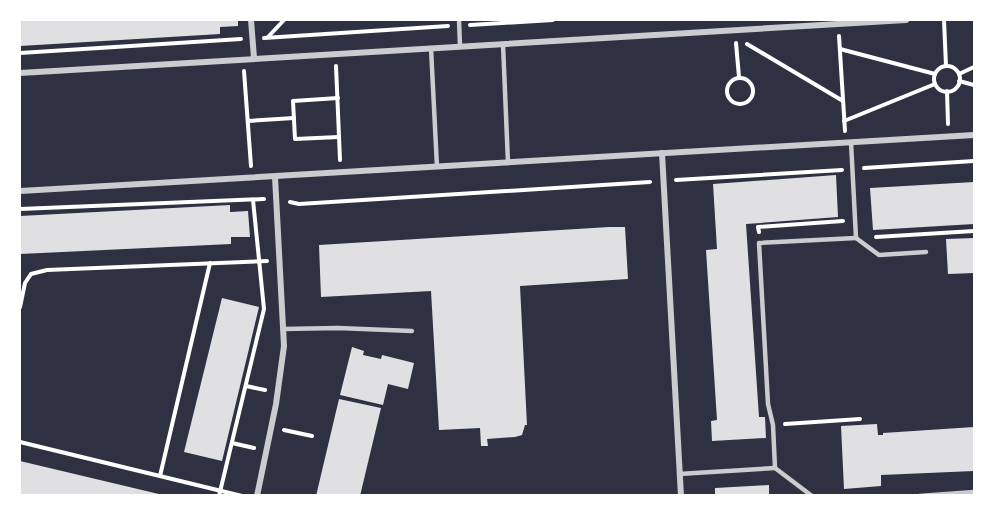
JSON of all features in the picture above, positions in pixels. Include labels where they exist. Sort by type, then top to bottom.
[{"type":"street","points":[[251,20],[254,58]]},
{"type":"street","points":[[20,73],[838,22],[906,20]]},
{"type":"street","points":[[20,191],[975,135]]},
{"type":"street","points":[[662,153],[681,495]]},
{"type":"street","points":[[257,495],[272,427],[284,346],[275,177]]},
{"type":"lane","points":[[459,22],[460,46]]},
{"type":"lane","points":[[503,44],[508,163]]},
{"type":"lane","points":[[431,48],[437,167]]},
{"type":"lane","points":[[848,142],[856,238]]},
{"type":"lane","points":[[775,468],[773,425],[768,404],[759,243],[856,238],[879,255],[926,252]]},
{"type":"lane","points":[[283,329],[338,328],[412,331]]},
{"type":"lane","points":[[679,474],[775,468],[812,495]]},
{"type":"lane","points":[[919,495],[975,492]]},
{"type":"path","points":[[268,37],[284,20]]},
{"type":"path","points":[[20,53],[459,22],[553,20]]},
{"type":"path","points":[[944,20],[946,66]]},
{"type":"path","points":[[838,22],[844,121],[848,142]]},
{"type":"path","points":[[735,30],[739,77]]},
{"type":"path","points":[[744,42],[843,101]]},
{"type":"path","points":[[840,49],[935,74]]},
{"type":"path","points":[[336,54],[341,173]]},
{"type":"path","points":[[243,59],[252,178]]},
{"type":"path","points":[[946,66],[955,68],[959,74],[960,81],[954,90],[947,92],[935,84],[935,74],[939,68],[946,66]]},
{"type":"path","points":[[959,74],[975,67]]},
{"type":"path","points":[[739,77],[751,82],[754,90],[748,101],[740,104],[732,101],[727,93],[728,84],[739,77]]},
{"type":"path","points":[[960,81],[975,85]]},
{"type":"path","points":[[844,121],[935,84]]},
{"type":"path","points":[[947,92],[948,137]]},
{"type":"path","points":[[338,98],[293,100],[296,139],[339,137]]},
{"type":"path","points":[[248,121],[294,118]]},
{"type":"path","points":[[20,209],[253,200],[299,204],[975,161]]},
{"type":"path","points":[[840,170],[841,180]]},
{"type":"path","points":[[220,493],[264,309],[253,200]]},
{"type":"path","points":[[759,243],[758,227],[843,222],[842,212]]},
{"type":"path","points":[[894,235],[975,231]]},
{"type":"path","points":[[20,307],[25,284],[31,274],[46,270],[280,261]]},
{"type":"path","points":[[160,476],[210,263]]},
{"type":"path","points":[[773,425],[860,419]]},
{"type":"path","points":[[272,427],[312,436]]},
{"type":"path","points":[[20,442],[220,493],[242,495]]},
{"type":"path","points":[[232,443],[266,451]]},
{"type":"building","points":[[20,20],[238,20],[238,26],[220,27],[220,34],[20,46]]},
{"type":"building","points":[[836,175],[838,217],[746,224],[759,417],[765,417],[766,438],[712,441],[711,421],[717,420],[706,250],[717,249],[713,184]]},
{"type":"building","points":[[974,182],[974,224],[873,230],[870,188]]},
{"type":"building","points":[[230,205],[230,212],[248,211],[250,237],[231,237],[231,244],[20,254],[20,216]]},
{"type":"building","points":[[625,227],[628,279],[520,286],[527,425],[522,435],[487,439],[488,446],[481,446],[480,428],[439,430],[431,291],[321,297],[319,245]]},
{"type":"building","points":[[974,238],[974,273],[948,274],[946,239]]},
{"type":"building","points":[[222,298],[259,307],[222,461],[184,452]]},
{"type":"building","points":[[352,347],[364,351],[363,355],[381,359],[382,355],[414,363],[408,389],[388,384],[383,405],[340,395]]},
{"type":"building","points":[[339,399],[381,408],[360,496],[316,496]]},
{"type":"building","points":[[877,424],[878,435],[974,427],[974,471],[881,475],[881,486],[844,489],[841,426]]},
{"type":"building","points":[[20,461],[163,495],[163,496],[20,496]]},
{"type":"building","points":[[769,485],[769,496],[715,496],[715,488]]}]
